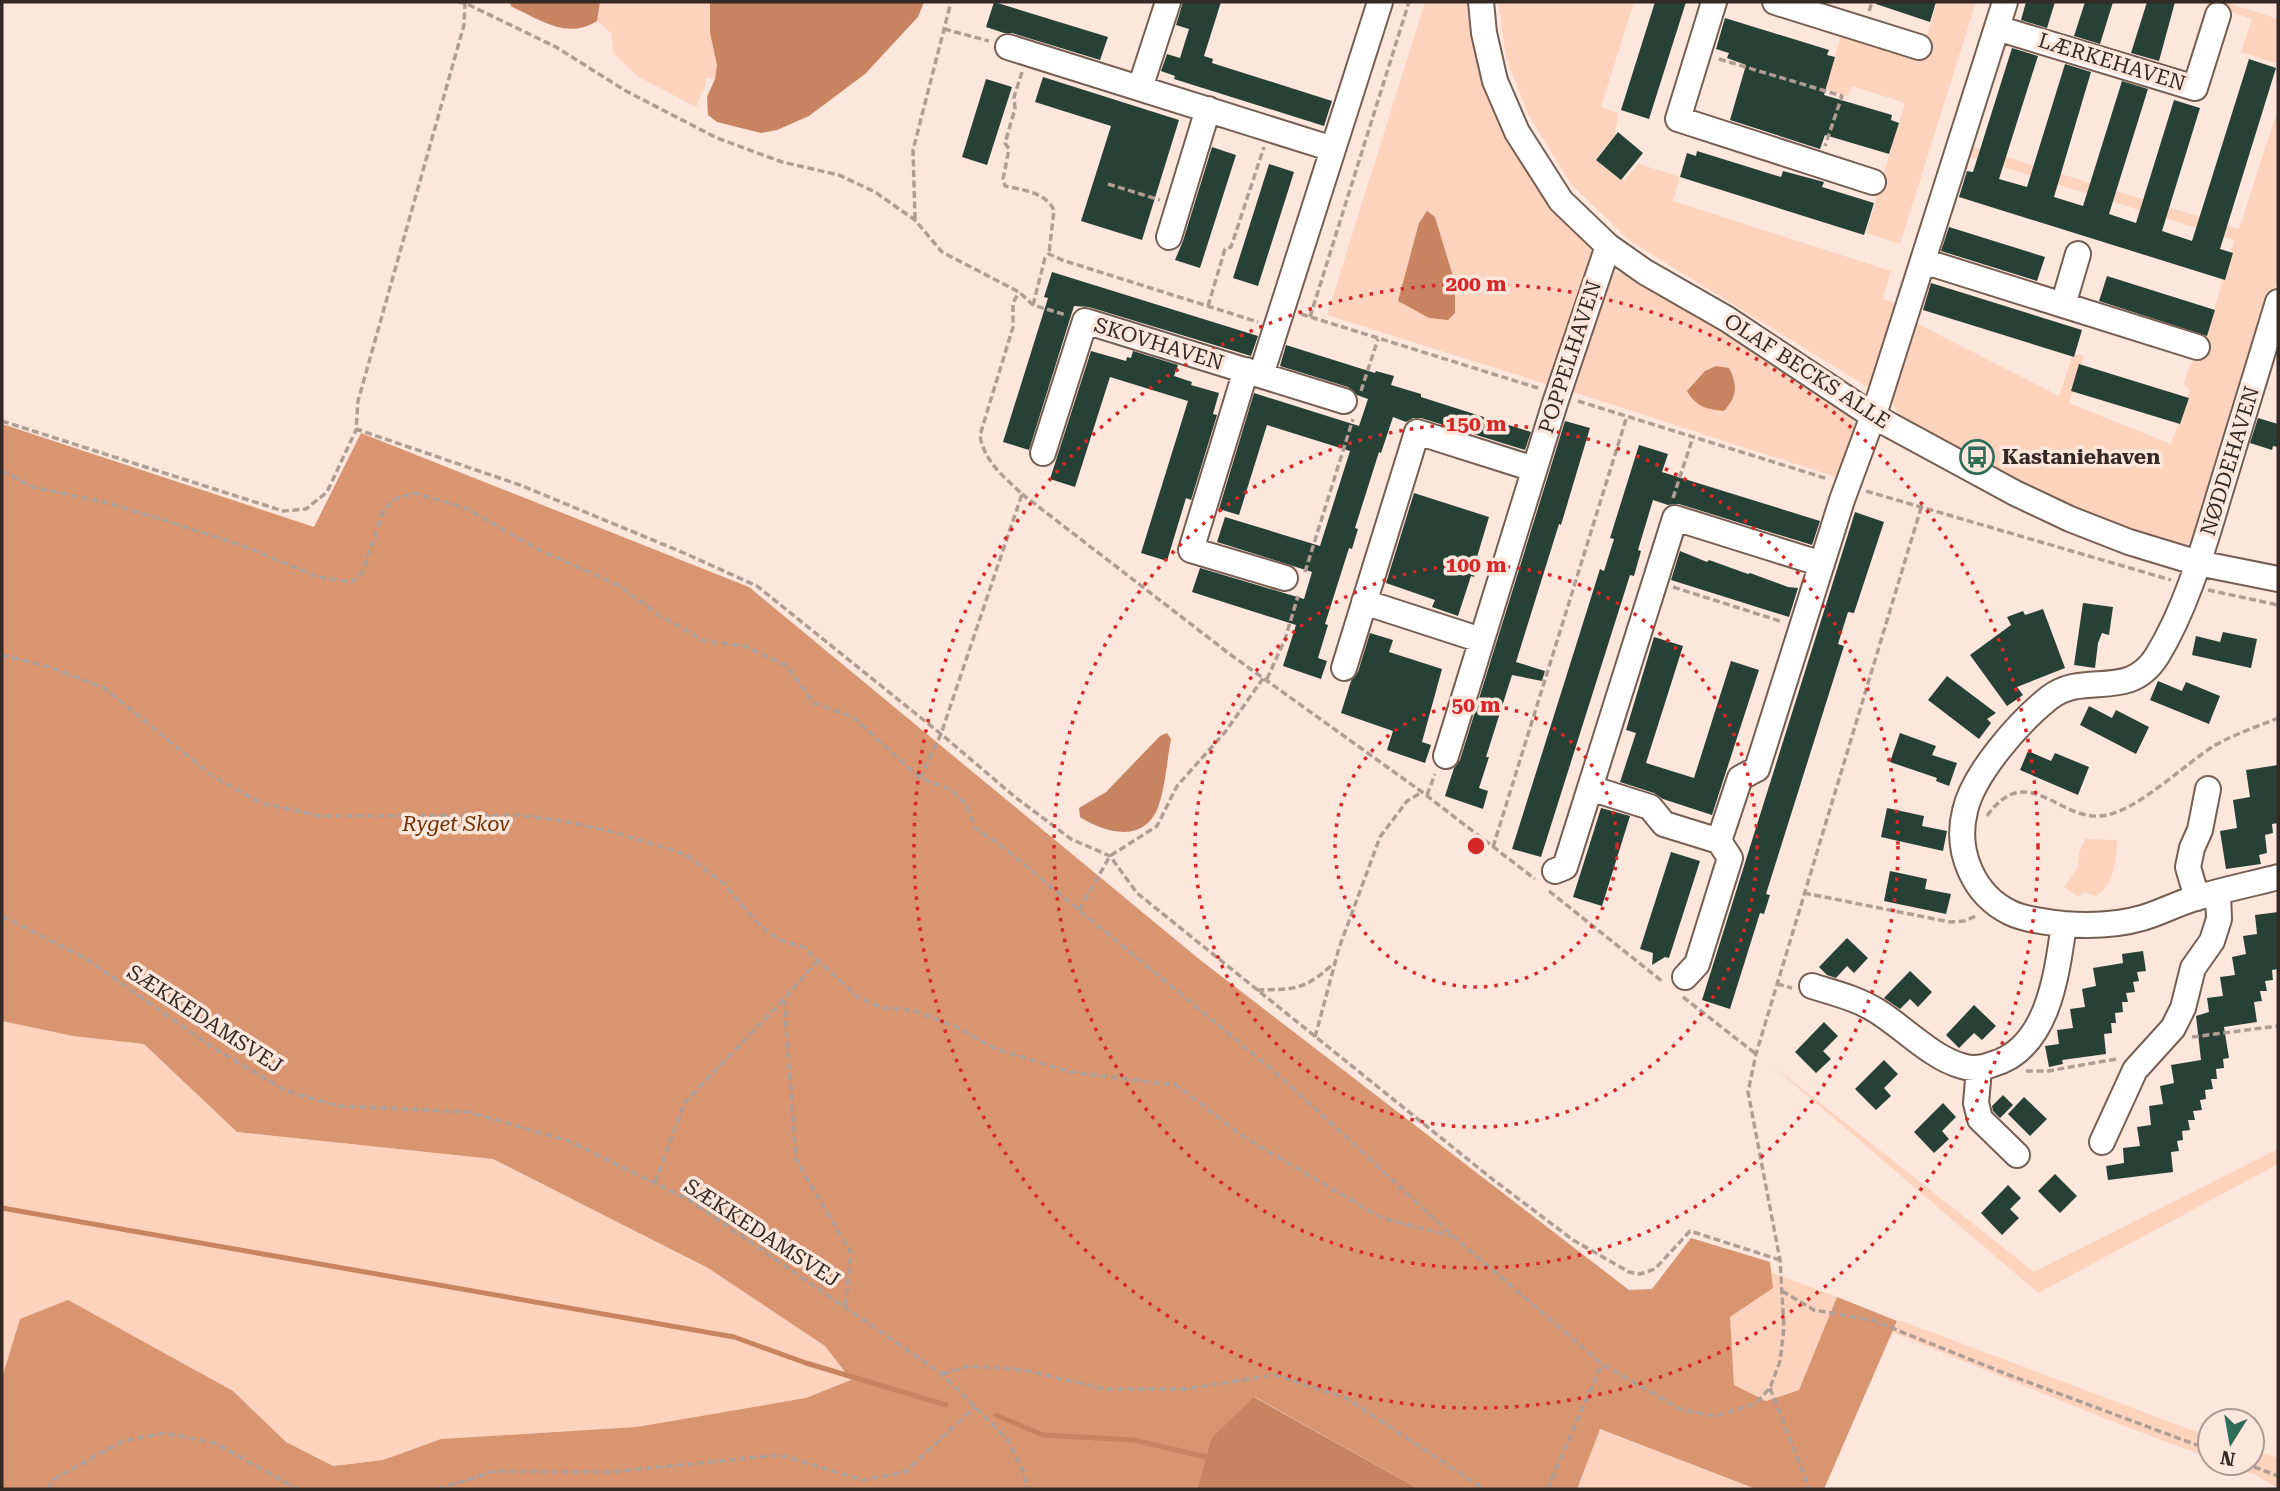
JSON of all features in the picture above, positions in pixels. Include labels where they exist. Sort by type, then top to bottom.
[{"type":"street","points":[[1140,88],[1168,2]]},
{"type":"street","name":"SKOVHAVEN","points":[[1297,579],[1191,550],[1253,373],[1279,318],[1380,2]]},
{"type":"street","name":"OLAF BECKS ALLE","points":[[1481,2],[1495,81],[1517,132],[1561,201],[1608,246],[1645,272],[1727,319],[1873,416],[2015,493],[2070,519],[2129,542],[2194,575],[2278,579]]},
{"type":"street","points":[[1713,2],[1678,119],[1872,182]]},
{"type":"street","points":[[1774,2],[1919,47]]},
{"type":"street","points":[[1719,841],[1740,778],[1757,769],[2005,2]]},
{"type":"street","name":"LÆRKEHAVEN","points":[[1997,28],[2195,88],[2218,15]]},
{"type":"street","points":[[1018,50],[1333,149]]},
{"type":"street","points":[[1169,237],[1208,109]]},
{"type":"street","name":"POPPELHAVEN","points":[[1446,756],[1534,469],[1608,246]]},
{"type":"street","points":[[2063,305],[2078,254]]},
{"type":"street","points":[[1923,261],[2197,347]]},
{"type":"street","name":"NØDDEHAVEN","points":[[1992,900],[1976,882],[1966,861],[1961,836],[1965,809],[1976,783],[2010,735],[2050,697],[2068,687],[2086,683],[2110,685],[2129,681],[2142,673],[2155,659],[2174,625],[2194,575],[2270,360],[2278,302]]},
{"type":"street","name":"SKOVHAVEN","points":[[1043,453],[1085,321],[1352,407]]},
{"type":"street","points":[[1344,668],[1417,432],[1534,469]]},
{"type":"street","points":[[1547,881],[1565,867],[1675,518],[1822,564]]},
{"type":"street","points":[[1364,602],[1481,640]]},
{"type":"street","points":[[1590,788],[1650,807],[1664,824],[1719,841],[1730,858],[1697,964],[1680,988]]},
{"type":"street","points":[[2102,1142],[2135,1070],[2172,1028],[2183,1008],[2193,968],[2212,941],[2219,919],[2188,867],[2200,830],[2208,789]]},
{"type":"street","points":[[1992,900],[2011,913],[2032,919],[2064,924],[2108,924],[2140,919],[2207,896],[2278,877]]},
{"type":"street","points":[[1812,986],[1852,998],[1877,1011],[1930,1049],[1961,1066],[1979,1069],[2005,1061],[2026,1043],[2042,1019],[2056,977],[2064,924]]},
{"type":"street","points":[[1979,1069],[1976,1103],[1980,1119],[2017,1155]]},
{"type":"path","points":[[458,2],[465,2],[556,47],[626,91],[717,138],[782,162],[839,175],[875,192],[915,220],[942,252],[1019,292],[1033,305],[1085,321]]},
{"type":"path","points":[[2,421],[283,511],[306,509],[327,492],[356,429],[358,401],[464,25],[465,2]]},
{"type":"path","points":[[915,220],[913,150],[951,2]]},
{"type":"path","points":[[1310,317],[1409,2]]},
{"type":"path","points":[[944,29],[1018,50],[1015,109],[1004,143],[1009,149],[1003,178],[1005,186],[1036,194],[1054,210],[1049,254],[1045,258],[1033,305]]},
{"type":"path","points":[[1698,52],[1842,96],[1819,165]]},
{"type":"path","points":[[1208,306],[1225,249],[1231,247],[1270,129]]},
{"type":"path","points":[[1108,184],[1178,206]]},
{"type":"path","points":[[1049,254],[1208,306],[1279,318],[1310,317],[1921,508],[2194,575],[2278,605]]},
{"type":"path","points":[[1019,292],[1013,303],[1013,327],[980,435],[982,448],[993,465],[1022,494],[1231,655],[1422,792],[1493,847],[1547,881],[1680,988],[1756,1054]]},
{"type":"path","points":[[1079,910],[1110,856],[1157,826],[1177,786],[1226,732],[1265,678],[1284,639],[1297,579],[1352,407],[1378,338]]},
{"type":"path","points":[[1493,847],[1626,416]]},
{"type":"path","points":[[356,429],[520,485],[757,586],[1015,797],[1071,839],[1110,856],[1137,893],[1491,1178],[1563,1233],[1629,1272],[1640,1274],[1655,1269],[1690,1231],[1780,1261]]},
{"type":"path","points":[[1675,518],[1670,506],[1693,437]]},
{"type":"path","points":[[2,471],[33,487],[104,502],[241,545],[318,577],[351,582],[362,573],[384,509],[397,498],[414,493],[466,508],[537,549],[618,585],[659,615],[704,641],[745,646],[787,666],[814,703],[853,717],[920,778],[952,790],[967,806],[975,828],[1003,847],[1282,1078],[1453,1236],[1602,1364],[1682,1410],[1716,1416],[1755,1404],[1770,1388],[1780,1361],[1784,1328],[1780,1261],[1748,1092],[1756,1054],[1921,508]]},
{"type":"path","points":[[920,778],[941,734],[1022,494]]},
{"type":"path","points":[[1656,582],[1801,628]]},
{"type":"path","points":[[2,655],[50,667],[104,688],[214,778],[261,803],[320,816],[519,815],[610,831],[685,854],[724,884],[761,928],[780,940],[803,947],[859,998],[883,1008],[912,1010],[944,1022],[996,1049],[1070,1072],[1176,1085],[1245,1138],[1382,1218],[1453,1236]]},
{"type":"path","points":[[1984,825],[1987,815],[2000,800],[2020,792],[2044,796],[2080,814],[2102,816],[2126,808],[2215,745],[2278,718]]},
{"type":"path","points":[[1315,1037],[1334,964],[1380,836],[1407,801],[1422,792]]},
{"type":"path","points":[[1804,893],[1950,922],[1964,921],[1975,916],[1992,900]]},
{"type":"path","name":"SÆKKEDAMSVEJ","points":[[2,916],[85,958],[215,1049],[286,1091],[339,1106],[469,1112],[569,1141],[689,1200],[942,1374],[1007,1439],[1024,1473],[1027,1489]]},
{"type":"path","points":[[654,1183],[685,1101],[818,960]]},
{"type":"path","points":[[1257,990],[1306,986],[1334,964]]},
{"type":"path","points":[[784,999],[796,1160],[851,1253],[845,1306]]},
{"type":"path","points":[[2005,1061],[2011,1071],[2048,1071],[2156,1047],[2278,1026]]},
{"type":"path","points":[[1782,1291],[1814,1310],[1872,1320],[2196,1445]]},
{"type":"path","points":[[1547,1489],[1602,1364]]},
{"type":"path","points":[[942,1374],[968,1366],[1024,1370],[1105,1389],[1186,1389],[1275,1375],[1346,1398],[1484,1489]]},
{"type":"path","points":[[1770,1388],[1808,1489]]},
{"type":"path","points":[[438,1489],[495,1471],[611,1472],[780,1455],[863,1480],[905,1472],[975,1407]]},
{"type":"path","points":[[48,1489],[54,1479],[123,1441],[166,1433],[215,1443],[297,1489]]},
{"type":"shaded area","points":[[509,2],[600,2],[597,21],[575,29],[544,22],[512,7]]},
{"type":"shaded area","points":[[600,2],[710,2],[710,33],[717,65],[715,79],[706,78],[696,107],[637,76],[614,54],[611,33],[597,21]]},
{"type":"shaded area","points":[[710,2],[924,2],[918,17],[865,74],[809,116],[777,130],[761,133],[717,122],[708,115],[707,97],[715,79],[717,65],[710,33]]},
{"type":"shaded area","points":[[1425,2],[1468,2],[1474,45],[1498,124],[1536,188],[1585,238],[1592,253],[1587,285],[1552,386],[1327,315]]},
{"type":"shaded area","points":[[1498,2],[1634,2],[1601,107],[1618,113],[1615,135],[1596,158],[1623,181],[1639,164],[1680,177],[1673,201],[1891,271],[1883,299],[1902,305],[1876,381],[1866,386],[1630,241],[1570,183],[1528,114],[1506,57]]},
{"type":"shaded area","points":[[1937,2],[1976,2],[1900,244],[1866,233],[1905,103],[1852,86],[1848,97],[1826,89],[1842,31],[1867,44],[1920,59]]},
{"type":"shaded area","points":[[2201,2],[2225,2],[2278,19],[2278,64],[2241,52],[2252,19]]},
{"type":"shaded area","points":[[2278,109],[2278,277],[2198,535],[2186,545],[2170,546],[2082,514],[1900,417],[1891,400],[1914,322],[2059,396],[2073,353],[2084,356],[2069,403],[2171,444],[2190,390],[2184,385],[2187,375],[2203,346],[2235,240],[1968,156],[1971,146],[2239,229]]},
{"type":"shaded area","points":[[1427,211],[1435,217],[1455,283],[1455,313],[1448,320],[1429,318],[1398,301],[1419,223]]},
{"type":"shaded area","points":[[1615,272],[1628,274],[1775,360],[1851,414],[1856,432],[1839,478],[1570,391],[1602,281]]},
{"type":"shaded area","points":[[1716,366],[1729,368],[1734,380],[1734,396],[1724,411],[1702,406],[1694,401],[1687,391],[1705,371]]},
{"type":"shaded area","points":[[1167,733],[1171,739],[1164,785],[1157,810],[1150,821],[1142,828],[1121,832],[1100,827],[1080,817],[1079,808],[1106,792],[1160,736]]},
{"type":"shaded area","points":[[2085,839],[2117,840],[2116,856],[2111,879],[2102,891],[2096,896],[2084,892],[2078,897],[2064,887],[2078,867],[2079,853]]},
{"type":"shaded area","points":[[2,1021],[73,1036],[144,1044],[237,1132],[493,1159],[708,1268],[825,1346],[851,1381],[806,1398],[636,1427],[441,1439],[383,1460],[333,1466],[286,1442],[233,1391],[20,1319],[2,1378]]},
{"type":"shaded area","points":[[1767,1061],[2034,1272],[2278,1149],[2278,1164],[2038,1293]]},
{"type":"shaded area","points":[[1771,1272],[1837,1297],[1799,1390],[1766,1401],[1733,1385],[1730,1317],[1772,1288]]},
{"type":"shaded area","points":[[1899,1320],[2196,1432],[2196,1453],[2116,1423],[1892,1332]]},
{"type":"shaded area","points":[[1254,1397],[1419,1489],[1197,1489],[1211,1438]]},
{"type":"shaded area","points":[[1599,1429],[1756,1489],[1577,1489]]},
{"type":"shaded area","points":[[2266,1454],[2278,1458],[2278,1488],[2259,1477],[2266,1477]]},
{"type":"green space","name":"Ryget Skov","points":[[2,424],[314,527],[361,433],[749,587],[1199,959],[1629,1290],[1652,1289],[1691,1238],[1770,1262],[1773,1288],[1730,1317],[1734,1385],[1766,1401],[1799,1390],[1837,1297],[1897,1321],[1824,1489],[1756,1489],[1600,1429],[1577,1489],[1419,1489],[1255,1397],[1211,1438],[1197,1489],[2,1489],[2,1378],[20,1319],[68,1300],[233,1391],[286,1442],[333,1466],[383,1460],[441,1439],[636,1427],[806,1398],[851,1380],[825,1346],[708,1268],[493,1159],[237,1132],[144,1044],[73,1036],[2,1021]]},
{"type":"building","points":[[994,2],[1108,37],[1100,60],[986,27]]},
{"type":"building","points":[[1183,2],[1221,2],[1204,56],[1213,59],[1212,63],[1332,101],[1324,126],[1174,79],[1175,76],[1161,71],[1167,54],[1180,58],[1189,29],[1176,25]]},
{"type":"building","points":[[1655,2],[1686,2],[1649,119],[1621,110]]},
{"type":"building","points":[[1876,2],[1936,2],[1930,22]]},
{"type":"building","points":[[2026,2],[2055,2],[2047,28],[2021,20]]},
{"type":"building","points":[[2085,2],[2113,2],[2100,44],[2074,36]]},
{"type":"building","points":[[2147,2],[2175,2],[2159,61],[2131,53]]},
{"type":"building","points":[[1725,18],[1829,50],[1827,55],[1835,57],[1824,95],[1892,115],[1891,120],[1899,123],[1889,154],[1825,135],[1820,149],[1730,120],[1746,65],[1727,58],[1729,53],[1716,49]]},
{"type":"building","points":[[2012,48],[2038,56],[1999,179],[2027,187],[2065,64],[2091,72],[2054,197],[2083,206],[2122,81],[2148,89],[2109,214],[2136,223],[2174,100],[2200,108],[2162,231],[2192,241],[2249,59],[2276,68],[2220,249],[2233,253],[2225,280],[1959,197],[1967,171],[1973,172]]},
{"type":"building","points":[[1043,77],[1179,120],[1142,240],[1081,221],[1111,126],[1035,102]]},
{"type":"building","points":[[986,79],[1012,87],[987,165],[962,157]]},
{"type":"building","points":[[1618,132],[1643,153],[1621,180],[1596,160]]},
{"type":"building","points":[[1212,147],[1236,155],[1200,268],[1175,260]]},
{"type":"building","points":[[1697,151],[1781,177],[1783,171],[1824,182],[1822,187],[1874,203],[1864,235],[1680,177],[1687,153],[1696,156]]},
{"type":"building","points":[[1269,164],[1294,172],[1258,286],[1233,278]]},
{"type":"building","points":[[1949,227],[2045,257],[2037,281],[1941,251]]},
{"type":"building","points":[[1052,272],[1258,336],[1251,356],[1089,307],[1074,306],[1029,450],[1003,442],[1048,298],[1044,297]]},
{"type":"building","points":[[2107,276],[2215,310],[2207,336],[2099,301]]},
{"type":"building","points":[[1931,283],[2082,330],[2074,357],[1923,310]]},
{"type":"building","points":[[1286,345],[1375,373],[1376,371],[1394,376],[1391,385],[1531,432],[1525,450],[1421,418],[1406,422],[1393,417],[1381,453],[1379,452],[1355,528],[1358,529],[1352,549],[1349,548],[1325,624],[1328,625],[1318,658],[1327,661],[1321,679],[1283,666],[1296,625],[1192,592],[1200,568],[1304,599],[1312,572],[1217,542],[1225,517],[1320,546],[1350,451],[1267,425],[1239,515],[1219,509],[1254,393],[1359,426],[1368,399],[1357,395],[1348,387],[1280,366]]},
{"type":"building","points":[[1091,351],[1126,361],[1127,357],[1131,358],[1133,351],[1178,365],[1174,376],[1192,382],[1191,385],[1219,393],[1213,414],[1217,415],[1191,500],[1186,498],[1167,561],[1141,553],[1188,401],[1110,377],[1075,487],[1050,479]]},
{"type":"building","points":[[2079,364],[2189,398],[2180,424],[2071,391]]},
{"type":"building","points":[[2258,418],[2278,424],[2278,447],[2273,446],[2272,450],[2250,443]]},
{"type":"building","points":[[1565,421],[1590,428],[1516,662],[1545,671],[1542,681],[1512,675],[1479,788],[1488,791],[1483,809],[1445,796],[1454,768],[1460,760]]},
{"type":"building","points":[[1639,445],[1668,454],[1662,472],[1820,521],[1812,545],[1679,504],[1668,505],[1653,500],[1638,550],[1641,551],[1634,576],[1630,575],[1541,857],[1512,849],[1600,569],[1604,571],[1614,539],[1610,538]]},
{"type":"building","points":[[1414,493],[1489,517],[1474,577],[1471,576],[1458,616],[1432,607],[1435,600],[1386,583]]},
{"type":"building","points":[[1855,512],[1884,522],[1854,613],[1848,612],[1838,644],[1844,646],[1766,894],[1770,895],[1764,914],[1760,913],[1730,1009],[1702,1000]]},
{"type":"building","points":[[1680,551],[1707,562],[1709,560],[1798,588],[1789,617],[1671,580]]},
{"type":"building","points":[[2083,603],[2113,607],[2109,635],[2102,633],[2098,643],[2095,668],[2074,665]]},
{"type":"building","points":[[2043,609],[2065,668],[2017,687],[2023,695],[2007,706],[1970,655],[2011,625],[2007,617],[2023,611],[2025,615]]},
{"type":"building","points":[[2223,632],[2257,639],[2251,668],[2192,655],[2196,636],[2220,642]]},
{"type":"building","points":[[1370,633],[1393,640],[1389,652],[1442,669],[1422,742],[1431,745],[1425,763],[1387,750],[1393,731],[1341,713]]},
{"type":"building","points":[[1654,637],[1683,646],[1646,763],[1694,778],[1731,661],[1759,670],[1712,815],[1620,782],[1636,733],[1626,730]]},
{"type":"building","points":[[1947,676],[1996,713],[1987,719],[1991,723],[1979,739],[1928,700]]},
{"type":"building","points":[[2158,681],[2182,691],[2186,682],[2220,696],[2209,724],[2150,700]]},
{"type":"building","points":[[2089,706],[2112,718],[2116,710],[2149,727],[2136,754],[2080,725]]},
{"type":"building","points":[[1900,733],[1936,746],[1932,755],[1957,763],[1949,786],[1936,781],[1937,778],[1890,762]]},
{"type":"building","points":[[2028,751],[2051,761],[2055,753],[2089,767],[2078,795],[2020,770]]},
{"type":"building","points":[[2278,765],[2278,823],[2272,824],[2273,833],[2265,835],[2267,853],[2259,855],[2261,864],[2226,869],[2220,831],[2237,828],[2233,800],[2250,797],[2246,770]]},
{"type":"building","points":[[1601,808],[1630,816],[1602,906],[1573,897]]},
{"type":"building","points":[[1887,808],[1924,816],[1922,826],[1947,831],[1943,851],[1881,837]]},
{"type":"building","points":[[1671,852],[1700,861],[1669,958],[1665,957],[1652,965],[1653,953],[1640,949]]},
{"type":"building","points":[[1890,871],[1927,879],[1925,889],[1951,894],[1946,914],[1884,901]]},
{"type":"building","points":[[2278,912],[2278,969],[2272,970],[2273,980],[2265,981],[2267,991],[2260,991],[2262,1001],[2254,1002],[2257,1022],[2224,1027],[2229,1058],[2223,1059],[2224,1068],[2216,1069],[2217,1079],[2211,1079],[2213,1089],[2205,1090],[2206,1099],[2200,1100],[2202,1110],[2193,1111],[2195,1120],[2188,1120],[2190,1130],[2182,1131],[2183,1140],[2177,1141],[2179,1151],[2171,1152],[2173,1172],[2108,1180],[2106,1166],[2124,1163],[2123,1148],[2140,1146],[2137,1127],[2151,1125],[2149,1106],[2163,1104],[2160,1086],[2174,1083],[2171,1065],[2201,1060],[2196,1016],[2209,1012],[2207,998],[2223,996],[2220,977],[2235,975],[2232,957],[2246,954],[2243,936],[2257,934],[2255,915]]},
{"type":"building","points":[[1847,938],[1868,958],[1854,973],[1847,966],[1836,978],[1827,975],[1819,967]]},
{"type":"building","points":[[2143,951],[2146,971],[2137,972],[2139,981],[2133,982],[2135,992],[2126,993],[2128,1002],[2122,1002],[2123,1012],[2115,1013],[2116,1023],[2111,1023],[2112,1033],[2104,1034],[2106,1054],[2062,1060],[2063,1064],[2049,1067],[2045,1046],[2059,1044],[2057,1030],[2073,1028],[2070,1009],[2085,1007],[2082,989],[2096,986],[2093,968],[2123,963],[2122,954]]},
{"type":"building","points":[[1910,971],[1932,992],[1918,1007],[1910,999],[1900,1009],[1884,998]]},
{"type":"building","points":[[1974,1005],[1996,1026],[1982,1040],[1974,1033],[1959,1048],[1946,1035]]},
{"type":"building","points":[[1824,1022],[1838,1036],[1823,1051],[1831,1059],[1816,1073],[1795,1052]]},
{"type":"building","points":[[1884,1060],[1898,1074],[1884,1088],[1891,1096],[1876,1110],[1855,1089]]},
{"type":"building","points":[[2003,1095],[2013,1105],[2000,1118],[1992,1106]]},
{"type":"building","points":[[2024,1097],[2047,1119],[2030,1136],[2008,1114]]},
{"type":"building","points":[[1943,1103],[1956,1117],[1942,1131],[1949,1139],[1934,1153],[1914,1132]]},
{"type":"building","points":[[2055,1174],[2077,1196],[2060,1213],[2038,1191]]},
{"type":"building","points":[[2008,1185],[2021,1198],[2010,1209],[2019,1218],[2002,1235],[1981,1213]]},
{"type":"waterway","points":[[2,1208],[734,1337],[806,1363],[946,1405]]},
{"type":"waterway","points":[[996,1415],[1043,1435],[1133,1440],[1206,1457]]},
{"type":"place","name":"Kastaniehaven","points":[[1977,457]]}]
